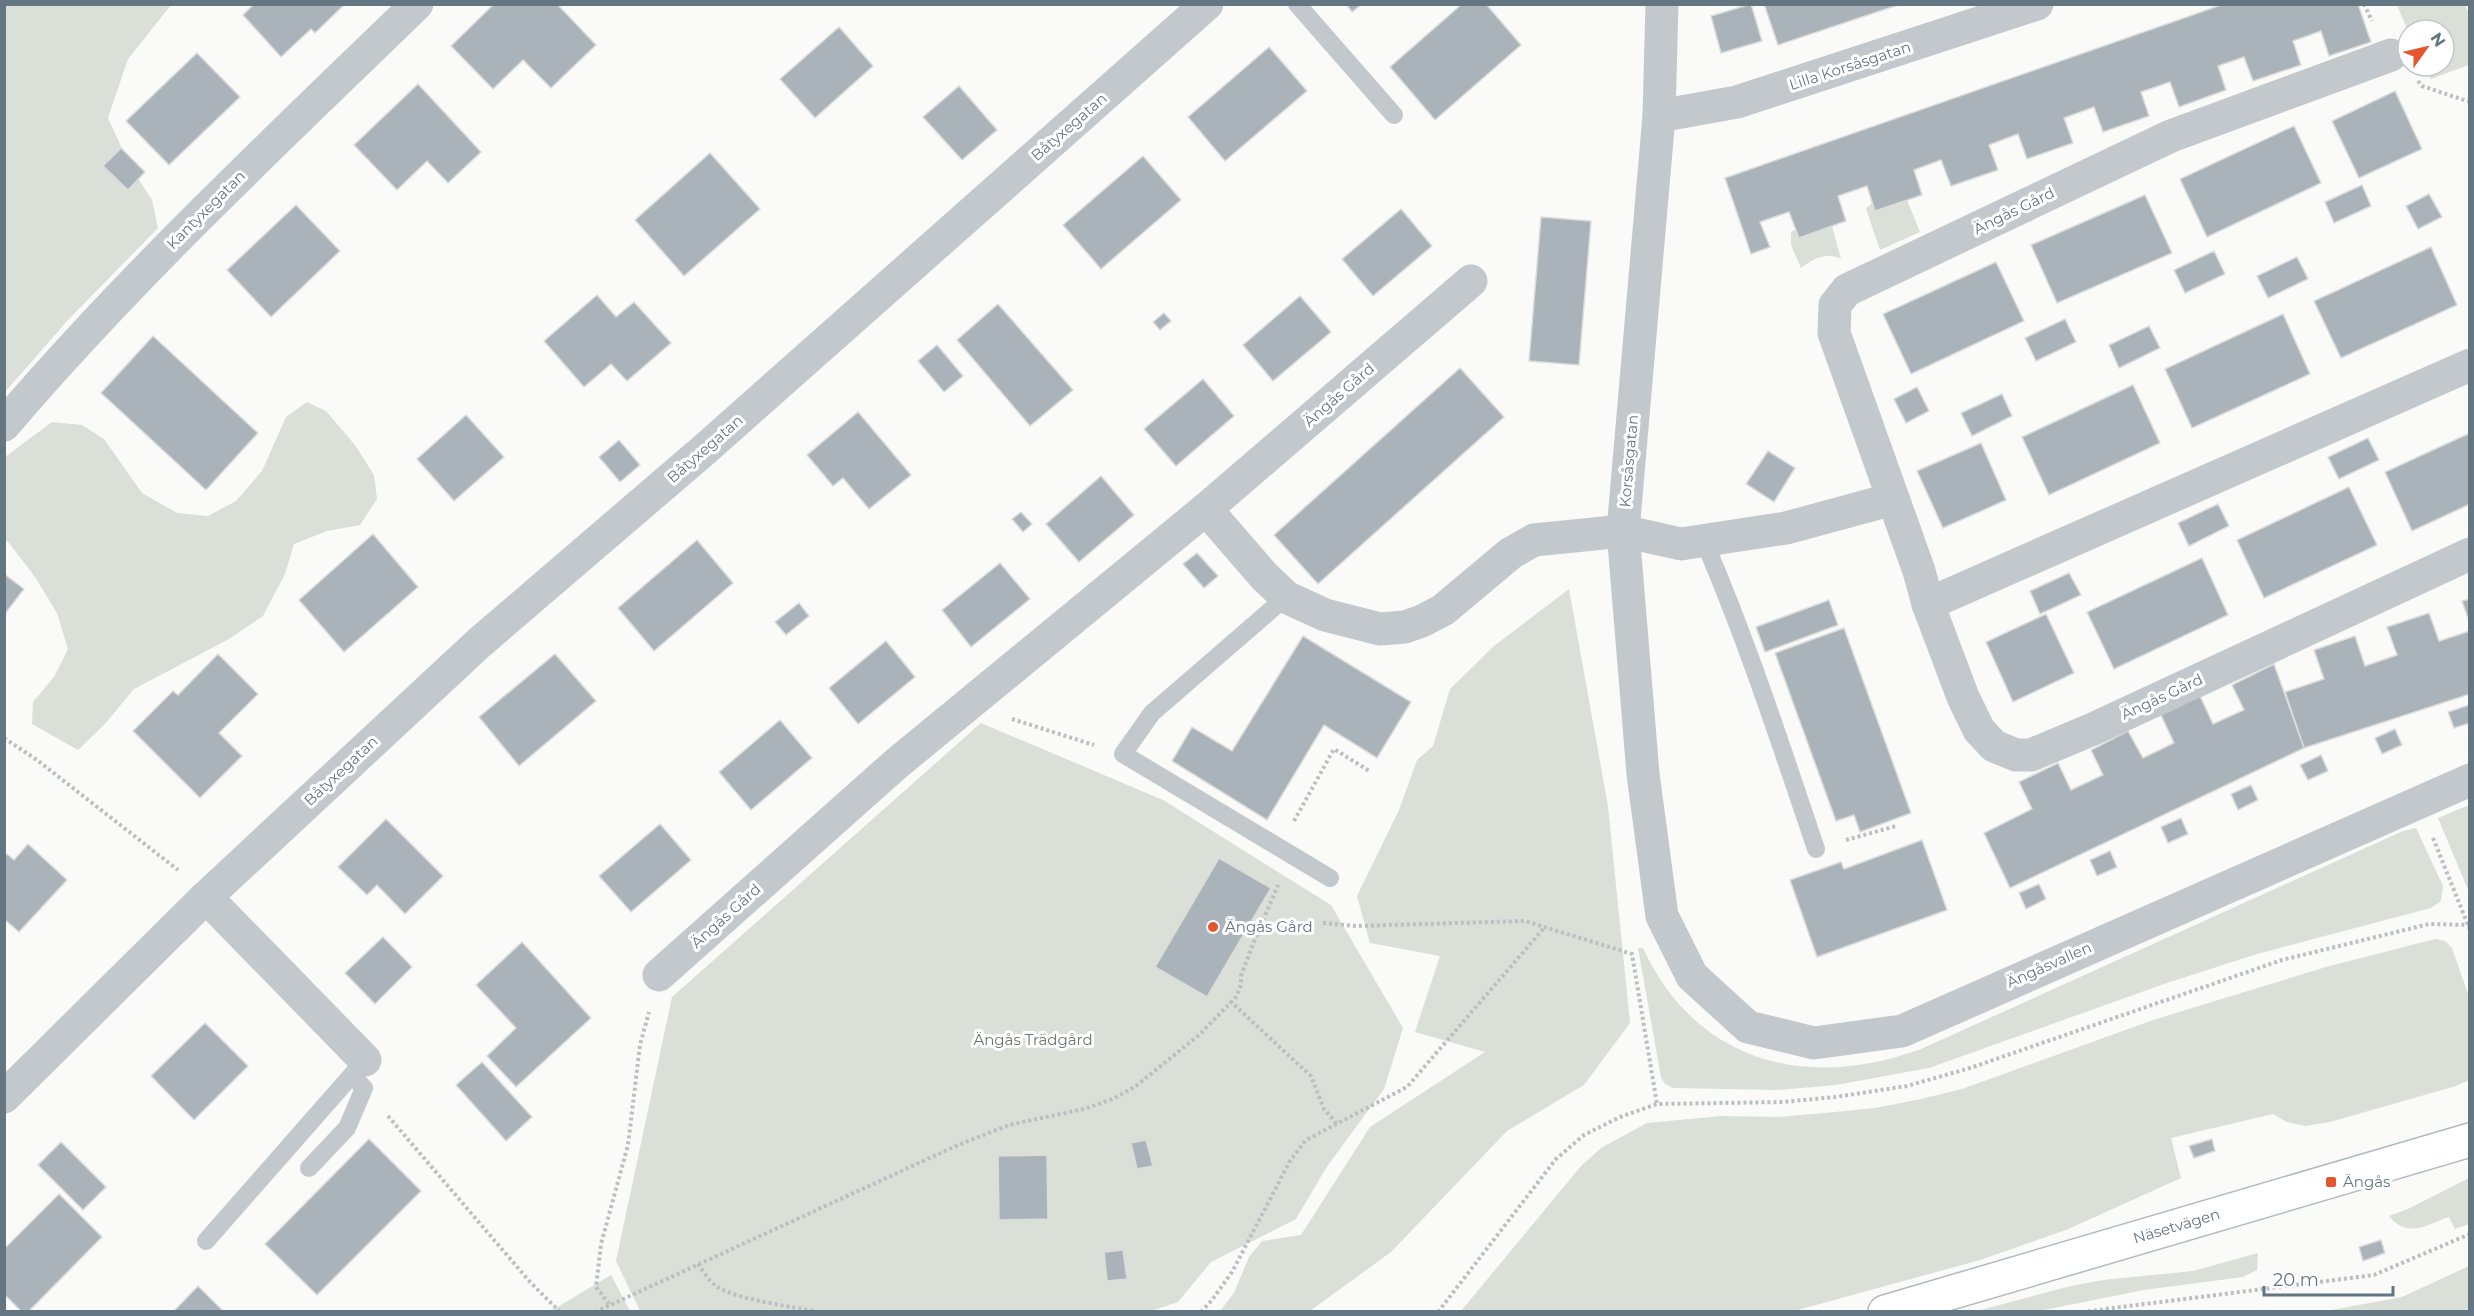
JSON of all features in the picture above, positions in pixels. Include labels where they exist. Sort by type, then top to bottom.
[{"type":"street","name":"Kantyxegatan","points":[[4,425],[66,353],[210,205],[417,4]]},
{"type":"street","name":"Båtyxegatan","points":[[4,1097],[206,897],[479,644],[704,450],[1208,4]]},
{"type":"street","name":"Korsåsgatan","points":[[1662,4],[1659,116],[1623,531],[1643,774],[1662,916]]},
{"type":"street","name":"Lilla Korsåsgatan","points":[[1659,116],[1737,102],[2037,4]]},
{"type":"street","name":"Ängås Gård","points":[[2391,55],[2171,136],[1847,290],[1835,305],[1834,333],[1928,604],[1963,697],[1978,730],[1994,746],[2016,755],[2031,755],[2104,724],[2469,554]]},
{"type":"street","name":"Ängås Gård","points":[[659,975],[896,764],[1206,509],[1471,281]]},
{"type":"street","points":[[1928,604],[2469,365]]},
{"type":"street","points":[[1206,509],[1264,576],[1286,597],[1325,615],[1380,629],[1405,627],[1443,610],[1511,553],[1534,540],[1623,531],[1681,544],[1786,528],[1893,499]]},
{"type":"street","name":"Ängåsvallen","points":[[1662,916],[1692,976],[1748,1027],[1814,1043],[1902,1031],[2469,780]]},
{"type":"street","points":[[206,897],[360,1074]]},
{"type":"street","name":"Näsetvägen","points":[[1885,1311],[2469,1140]]},
{"type":"lane","points":[[1297,4],[1394,115]]},
{"type":"lane","points":[[1704,541],[1729,598],[1764,693],[1816,849]]},
{"type":"lane","points":[[1286,597],[1152,713],[1123,754],[1330,878]]},
{"type":"lane","points":[[309,1168],[347,1128],[360,1074]]},
{"type":"lane","points":[[206,1241],[360,1074]]},
{"type":"path","points":[[2391,55],[2422,86],[2469,102]]},
{"type":"path","points":[[979,697],[996,713],[1123,754]]},
{"type":"path","points":[[4,738],[37,760],[192,881],[206,897]]},
{"type":"path","points":[[595,1311],[1008,1125],[1084,1109],[1113,1099],[1136,1086],[1199,1035],[1236,997],[1241,986],[1241,976],[1278,886],[1280,846],[1334,749],[1371,772]]},
{"type":"path","points":[[1438,1311],[1556,1159],[1584,1135],[1620,1117],[1657,1104],[1794,1101],[1907,1086],[1970,1068],[2282,960],[2428,924],[2469,927],[2419,801]]},
{"type":"path","points":[[1816,849],[1896,826]]},
{"type":"path","points":[[1323,923],[1356,926],[1525,921],[1632,954],[1657,1104]]},
{"type":"path","points":[[1201,1311],[1232,1272],[1290,1161],[1306,1140],[1407,1087],[1425,1069],[1544,928]]},
{"type":"path","points":[[609,1304],[596,1287],[601,1244],[628,1145],[640,1045],[659,975]]},
{"type":"path","points":[[1230,1001],[1311,1076],[1324,1108],[1337,1124]]},
{"type":"path","points":[[360,1074],[443,1182],[530,1282],[560,1311]]},
{"type":"path","points":[[2082,1311],[2374,1275],[2469,1234]]},
{"type":"path","points":[[698,1264],[713,1284],[722,1289],[818,1311]]},
{"type":"green space","points":[[5,5],[171,5],[128,59],[108,118],[130,166],[152,200],[158,228],[68,320],[5,392]]},
{"type":"green space","points":[[2397,5],[2465,5],[2469,14],[2469,65],[2456,70],[2456,18],[2402,18]]},
{"type":"green space","points":[[1907,200],[1920,232],[1880,250],[1866,209],[1873,202],[1876,211]]},
{"type":"green space","points":[[1832,226],[1841,259],[1825,256],[1801,268],[1791,245],[1791,232],[1796,229],[1799,237]]},
{"type":"green space","points":[[307,402],[326,411],[355,445],[374,475],[377,499],[360,525],[327,531],[294,544],[285,574],[263,616],[229,639],[134,689],[104,725],[78,750],[32,724],[33,702],[54,677],[68,649],[57,613],[35,577],[5,540],[5,457],[52,422],[82,425],[104,439],[142,493],[177,513],[208,516],[236,501],[262,471],[286,417]]},
{"type":"green space","points":[[1569,589],[1608,806],[1630,1023],[1584,1085],[1507,1131],[1391,1252],[1310,1311],[1220,1311],[1234,1293],[1249,1257],[1262,1241],[1301,1235],[1370,1127],[1485,1052],[1415,1032],[1440,956],[1370,943],[1357,896],[1399,810],[1417,760],[1433,746],[1450,689],[1494,646]]},
{"type":"green space","name":"Ängås Trädgård","points":[[981,723],[1163,800],[1331,905],[1403,1028],[1384,1089],[1326,1168],[1296,1219],[1211,1262],[1178,1302],[1151,1311],[640,1311],[616,1261],[672,997]]},
{"type":"green space","points":[[2469,805],[2469,892],[2438,818]]},
{"type":"green space","points":[[2416,828],[2443,886],[2441,901],[2431,908],[2257,954],[2164,984],[1929,1068],[1836,1085],[1777,1090],[1673,1088],[1665,1084],[1661,1077],[1638,948],[1643,948],[1665,987],[1693,1018],[1724,1042],[1759,1057],[1797,1066],[1837,1067],[1878,1061],[1921,1049],[2403,831]]},
{"type":"green space","points":[[2435,939],[2445,941],[2452,948],[2469,997],[2469,1080],[2456,1086],[2330,1122],[2305,1126],[2287,1122],[2273,1114],[2171,1138],[2181,1178],[2066,1230],[1980,1260],[1794,1311],[1461,1311],[1581,1166],[1601,1148],[1647,1123],[1721,1116],[1779,1117],[1875,1108],[1921,1099],[1962,1089],[2153,1020],[2326,967]]},
{"type":"green space","points":[[2469,1178],[2469,1224],[2455,1229],[2449,1217],[2410,1229],[2396,1223],[2389,1216],[2408,1209]]},
{"type":"green space","points":[[2258,1253],[2257,1270],[2243,1277],[2144,1290],[2039,1311],[1977,1311],[2071,1286],[2103,1280],[2193,1271]]},
{"type":"green space","points":[[2469,1266],[2469,1311],[2326,1311],[2402,1297]]},
{"type":"green space","points":[[611,1275],[630,1311],[551,1311]]},
{"type":"building","points":[[254,4],[345,4],[315,33],[311,29],[281,57],[243,15]]},
{"type":"building","points":[[494,4],[557,4],[596,45],[551,88],[523,60],[493,89],[451,46]]},
{"type":"building","points":[[1346,4],[1362,4],[1352,12]]},
{"type":"building","points":[[1462,4],[1486,4],[1521,45],[1435,120],[1390,67]]},
{"type":"building","points":[[1751,4],[1762,41],[1721,53],[1711,16]]},
{"type":"building","points":[[1764,4],[1901,4],[1778,45]]},
{"type":"building","points":[[2224,4],[2358,4],[2371,42],[2329,56],[2321,31],[2293,41],[2301,65],[2253,81],[2244,57],[2218,66],[2226,90],[2179,107],[2170,82],[2141,92],[2149,116],[2103,132],[2094,107],[2064,118],[2073,143],[2027,159],[2018,134],[1989,145],[1998,170],[1951,186],[1941,160],[1914,170],[1922,195],[1875,211],[1867,186],[1838,196],[1846,221],[1799,238],[1789,212],[1760,222],[1770,247],[1751,254],[1725,178]]},
{"type":"building","points":[[839,27],[873,66],[815,118],[780,79]]},
{"type":"building","points":[[1269,47],[1307,91],[1225,161],[1188,117]]},
{"type":"building","points":[[197,53],[240,97],[169,165],[126,121]]},
{"type":"building","points":[[418,84],[481,152],[448,183],[427,161],[397,190],[354,145]]},
{"type":"building","points":[[959,86],[997,130],[962,160],[923,117]]},
{"type":"building","points":[[2395,91],[2422,149],[2359,178],[2332,121]]},
{"type":"building","points":[[2294,126],[2321,183],[2207,237],[2180,179]]},
{"type":"building","points":[[121,148],[145,172],[128,190],[103,166]]},
{"type":"building","points":[[710,153],[760,209],[684,276],[635,220]]},
{"type":"building","points":[[1143,156],[1181,200],[1101,269],[1063,225]]},
{"type":"building","points":[[2362,185],[2371,206],[2334,223],[2325,202]]},
{"type":"building","points":[[2429,194],[2442,217],[2418,229],[2406,206]]},
{"type":"building","points":[[2145,195],[2172,253],[2057,303],[2031,245]]},
{"type":"building","points":[[296,205],[340,251],[271,317],[227,270]]},
{"type":"building","points":[[1401,209],[1432,246],[1373,296],[1342,259]]},
{"type":"building","points":[[1541,217],[1591,221],[1579,365],[1529,361]]},
{"type":"building","points":[[2431,247],[2457,305],[2341,358],[2314,301]]},
{"type":"building","points":[[2214,251],[2225,274],[2185,293],[2174,270]]},
{"type":"building","points":[[2297,257],[2308,279],[2268,298],[2257,276]]},
{"type":"building","points":[[1996,262],[2024,321],[1911,374],[1883,314]]},
{"type":"building","points":[[597,295],[616,317],[634,302],[671,343],[627,381],[611,364],[584,387],[544,341]]},
{"type":"building","points":[[1300,296],[1331,332],[1273,381],[1243,345]]},
{"type":"building","points":[[998,304],[1073,390],[1030,426],[957,340]]},
{"type":"building","points":[[1164,313],[1171,321],[1160,330],[1153,322]]},
{"type":"building","points":[[2283,314],[2310,374],[2192,428],[2165,369]]},
{"type":"building","points":[[2065,319],[2076,342],[2036,361],[2025,338]]},
{"type":"building","points":[[2149,326],[2160,348],[2119,368],[2109,345]]},
{"type":"building","points":[[153,336],[258,433],[206,490],[101,393]]},
{"type":"building","points":[[937,345],[963,376],[944,392],[918,361]]},
{"type":"building","points":[[1460,368],[1504,417],[1318,584],[1274,535]]},
{"type":"building","points":[[1203,379],[1234,416],[1176,466],[1144,429]]},
{"type":"building","points":[[2133,385],[2160,443],[2049,495],[2022,437]]},
{"type":"building","points":[[1917,387],[1929,411],[1906,423],[1894,399]]},
{"type":"building","points":[[2002,394],[2012,416],[1972,436],[1961,413]]},
{"type":"building","points":[[858,412],[911,475],[869,509],[843,478],[833,486],[807,455]]},
{"type":"building","points":[[466,415],[504,457],[454,501],[417,459]]},
{"type":"building","points":[[2470,433],[2470,504],[2412,531],[2385,472]]},
{"type":"building","points":[[2368,438],[2379,460],[2339,479],[2328,457]]},
{"type":"building","points":[[619,440],[640,465],[620,482],[599,457]]},
{"type":"building","points":[[1981,443],[2006,500],[1943,528],[1917,471]]},
{"type":"building","points":[[1768,451],[1795,468],[1774,502],[1746,484]]},
{"type":"building","points":[[1101,476],[1134,515],[1079,562],[1046,524]]},
{"type":"building","points":[[2349,487],[2377,545],[2264,598],[2237,540]]},
{"type":"building","points":[[2218,504],[2229,526],[2189,546],[2178,523]]},
{"type":"building","points":[[1021,512],[1032,524],[1023,532],[1012,519]]},
{"type":"building","points":[[373,534],[418,587],[344,652],[299,600]]},
{"type":"building","points":[[697,540],[733,583],[654,651],[618,608]]},
{"type":"building","points":[[1197,553],[1218,576],[1204,588],[1183,564]]},
{"type":"building","points":[[2202,558],[2228,615],[2114,669],[2087,612]]},
{"type":"building","points":[[1000,563],[1030,599],[971,647],[942,610]]},
{"type":"building","points":[[2069,573],[2081,595],[2040,614],[2030,591]]},
{"type":"building","points":[[4,574],[24,589],[4,615]]},
{"type":"building","points":[[2470,599],[2470,624],[2462,601]]},
{"type":"building","points":[[1829,600],[1838,625],[1765,652],[1756,627]]},
{"type":"building","points":[[799,603],[809,616],[786,635],[775,622]]},
{"type":"building","points":[[2429,613],[2439,641],[2470,631],[2470,694],[2304,748],[2285,692],[2324,679],[2314,650],[2355,636],[2365,666],[2397,655],[2387,627]]},
{"type":"building","points":[[2046,614],[2074,673],[2013,702],[1986,642]]},
{"type":"building","points":[[1844,628],[1911,813],[1860,832],[1854,815],[1836,821],[1775,653]]},
{"type":"building","points":[[1303,636],[1411,702],[1377,758],[1324,725],[1267,820],[1172,761],[1192,727],[1232,751]]},
{"type":"building","points":[[886,641],[915,677],[858,724],[829,688]]},
{"type":"building","points":[[218,654],[258,694],[219,733],[242,756],[200,798],[133,731],[173,691],[178,695]]},
{"type":"building","points":[[555,654],[596,701],[519,766],[479,717]]},
{"type":"building","points":[[2274,664],[2304,748],[2010,888],[1984,833],[2032,809],[2019,782],[2058,763],[2071,790],[2103,775],[2091,750],[2128,731],[2143,758],[2174,743],[2161,715],[2200,696],[2213,724],[2244,710],[2232,685]]},
{"type":"building","points":[[2469,705],[2470,723],[2454,728],[2448,712]]},
{"type":"building","points":[[780,720],[812,758],[751,810],[719,772]]},
{"type":"building","points":[[2395,729],[2402,745],[2382,754],[2375,738]]},
{"type":"building","points":[[2321,755],[2328,771],[2308,780],[2300,765]]},
{"type":"building","points":[[2251,785],[2258,800],[2238,810],[2231,794]]},
{"type":"building","points":[[2181,818],[2188,834],[2168,843],[2161,827]]},
{"type":"building","points":[[386,819],[443,876],[405,914],[377,885],[367,895],[338,867]]},
{"type":"building","points":[[660,824],[691,860],[631,912],[599,876]]},
{"type":"building","points":[[1922,840],[1947,910],[1817,957],[1790,880],[1841,862],[1844,869]]},
{"type":"building","points":[[28,844],[67,880],[19,932],[4,919],[4,857],[7,854],[14,860]]},
{"type":"building","points":[[2110,851],[2117,867],[2097,876],[2090,860]]},
{"type":"building","name":"Ängås Gård","points":[[1219,858],[1271,888],[1207,997],[1155,967]]},
{"type":"building","points":[[2039,884],[2046,899],[2026,909],[2019,893]]},
{"type":"building","points":[[383,937],[412,967],[375,1004],[345,973]]},
{"type":"building","points":[[522,942],[591,1018],[516,1087],[487,1056],[516,1028],[476,985]]},
{"type":"building","points":[[205,1023],[248,1066],[194,1120],[151,1076]]},
{"type":"building","points":[[482,1062],[532,1117],[506,1141],[456,1085]]},
{"type":"building","points":[[369,1139],[421,1191],[317,1295],[265,1244]]},
{"type":"building","points":[[2212,1139],[2215,1151],[2194,1158],[2189,1146]]},
{"type":"building","points":[[1146,1140],[1153,1166],[1137,1169],[1131,1143]]},
{"type":"building","points":[[61,1142],[106,1187],[83,1210],[38,1165]]},
{"type":"building","points":[[1047,1155],[1048,1219],[999,1220],[998,1156]]},
{"type":"building","points":[[59,1194],[102,1237],[28,1312],[22,1312],[4,1294],[4,1249]]},
{"type":"building","points":[[2381,1240],[2385,1253],[2363,1261],[2359,1247]]},
{"type":"building","points":[[1123,1250],[1127,1279],[1107,1281],[1104,1252]]},
{"type":"building","points":[[198,1286],[224,1312],[173,1312]]},
{"type":"place","name":"Ängås Gård","points":[[1213,927]]},
{"type":"place","name":"Ängås","points":[[2331,1182]]}]
